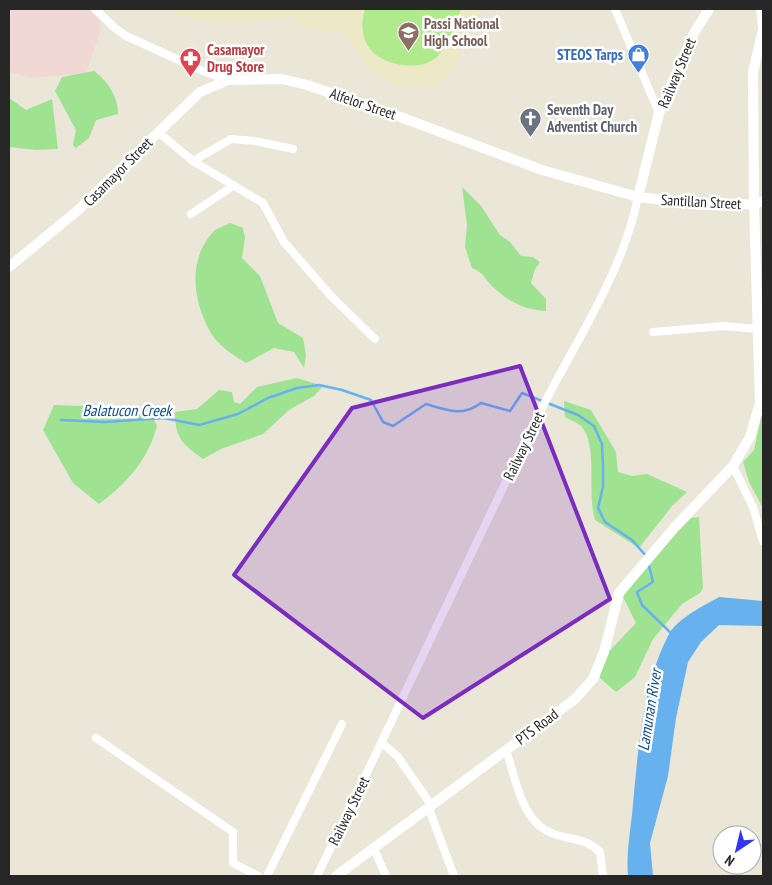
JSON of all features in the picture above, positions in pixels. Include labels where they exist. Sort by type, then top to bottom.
[{"type":"street","name":"Alfelor Street","points":[[95,9],[126,36],[203,71],[228,80],[282,79],[307,85],[387,112],[542,170],[638,197]]},
{"type":"street","points":[[615,9],[659,113]]},
{"type":"street","name":"Railway Street","points":[[317,876],[543,407],[606,285],[632,225],[659,113],[694,33],[710,9]]},
{"type":"street","points":[[761,9],[763,26]]},
{"type":"street","name":"PTS Road","points":[[336,876],[575,699],[593,679],[604,652],[619,593],[675,526],[732,466],[750,437],[760,403],[758,202],[753,72],[763,30]]},
{"type":"street","name":"Casamayor Street","points":[[9,267],[77,211],[200,92],[228,80]]},
{"type":"street","points":[[158,132],[193,161],[263,203],[284,242],[330,296],[375,339]]},
{"type":"street","points":[[193,161],[231,139],[255,141],[292,149]]},
{"type":"street","points":[[191,214],[233,186]]},
{"type":"street","name":"Santillan Street","points":[[638,197],[705,205],[758,202]]},
{"type":"street","points":[[653,332],[723,326],[758,329]]},
{"type":"street","points":[[732,466],[753,507],[763,541]]},
{"type":"street","points":[[268,876],[342,724]]},
{"type":"street","points":[[96,738],[233,832],[233,863],[258,876]]},
{"type":"street","points":[[382,743],[398,757],[430,807],[454,876]]},
{"type":"street","points":[[506,750],[527,812],[532,819],[538,826],[552,834],[589,842],[600,852],[603,876]]},
{"type":"street","points":[[374,849],[386,876]]},
{"type":"highlighted area","points":[[520,366],[610,599],[423,718],[234,575],[352,408]]},
{"type":"shaded area","points":[[9,9],[91,9],[99,17],[101,29],[86,73],[29,78],[9,71]]},
{"type":"shaded area","name":"Passi National High School","points":[[164,9],[482,9],[453,67],[442,83],[425,89],[406,88],[388,82],[373,72],[343,34],[294,25],[292,16],[234,25],[187,18]]},
{"type":"green space","points":[[365,9],[461,9],[448,41],[437,57],[430,62],[412,66],[384,60],[370,49],[365,40],[363,29]]},
{"type":"green space","points":[[94,71],[112,90],[118,114],[96,120],[89,138],[76,148],[73,145],[76,130],[55,91],[62,77]]},
{"type":"green space","points":[[9,98],[26,110],[52,99],[58,149],[36,150],[9,147]]},
{"type":"green space","points":[[462,187],[481,206],[500,235],[510,242],[521,256],[533,257],[540,262],[535,269],[531,283],[546,299],[546,311],[523,307],[510,300],[492,286],[481,273],[472,268],[465,247],[467,225]]},
{"type":"green space","points":[[230,223],[243,228],[245,238],[242,258],[260,276],[278,323],[303,338],[306,355],[304,368],[294,352],[274,348],[246,363],[227,350],[211,333],[200,308],[197,295],[196,268],[199,255],[213,232]]},
{"type":"green space","points":[[297,378],[323,386],[314,396],[289,410],[263,434],[221,449],[203,459],[185,445],[179,435],[175,421],[175,412],[197,409],[219,390],[232,392],[234,402],[240,404],[257,387]]},
{"type":"green space","points":[[564,401],[591,410],[616,452],[618,472],[632,476],[647,474],[687,492],[672,506],[639,548],[595,520],[590,446],[587,435],[582,427],[565,417]]},
{"type":"green space","points":[[54,405],[148,408],[157,426],[148,450],[135,470],[119,488],[99,504],[73,483],[43,430]]},
{"type":"green space","points":[[763,409],[763,508],[749,482],[743,462],[754,450]]},
{"type":"green space","points":[[699,517],[703,588],[700,593],[682,604],[653,639],[635,677],[616,692],[600,678],[601,660],[636,623],[623,597],[634,576],[691,518]]},
{"type":"water","name":"Lamunan River","points":[[719,597],[763,601],[763,626],[719,625],[701,642],[688,662],[676,718],[668,776],[650,843],[653,876],[628,876],[628,849],[640,740],[647,696],[653,675],[668,636],[677,624]]},
{"type":"waterway","name":"Balatucon Creek","points":[[61,420],[105,422],[164,418],[199,425],[238,414],[268,398],[297,388],[319,385],[342,390],[371,400],[383,422],[393,426],[426,404],[447,410],[461,411],[468,410],[481,403],[510,411],[522,393],[578,415],[594,426],[602,444],[603,487],[598,508],[605,522],[632,540],[647,557]]},
{"type":"waterway","name":"Balatucon Creek","points":[[648,562],[653,582],[637,592],[642,605],[672,634]]},
{"type":"place","name":"Passi National High School","points":[[408,52]]},
{"type":"place","name":"STEOS Tarps","points":[[639,74]]},
{"type":"place","name":"Casamayor Drug Store","points":[[191,78]]},
{"type":"place","name":"Seventh Day Adventist Church","points":[[531,138]]}]
